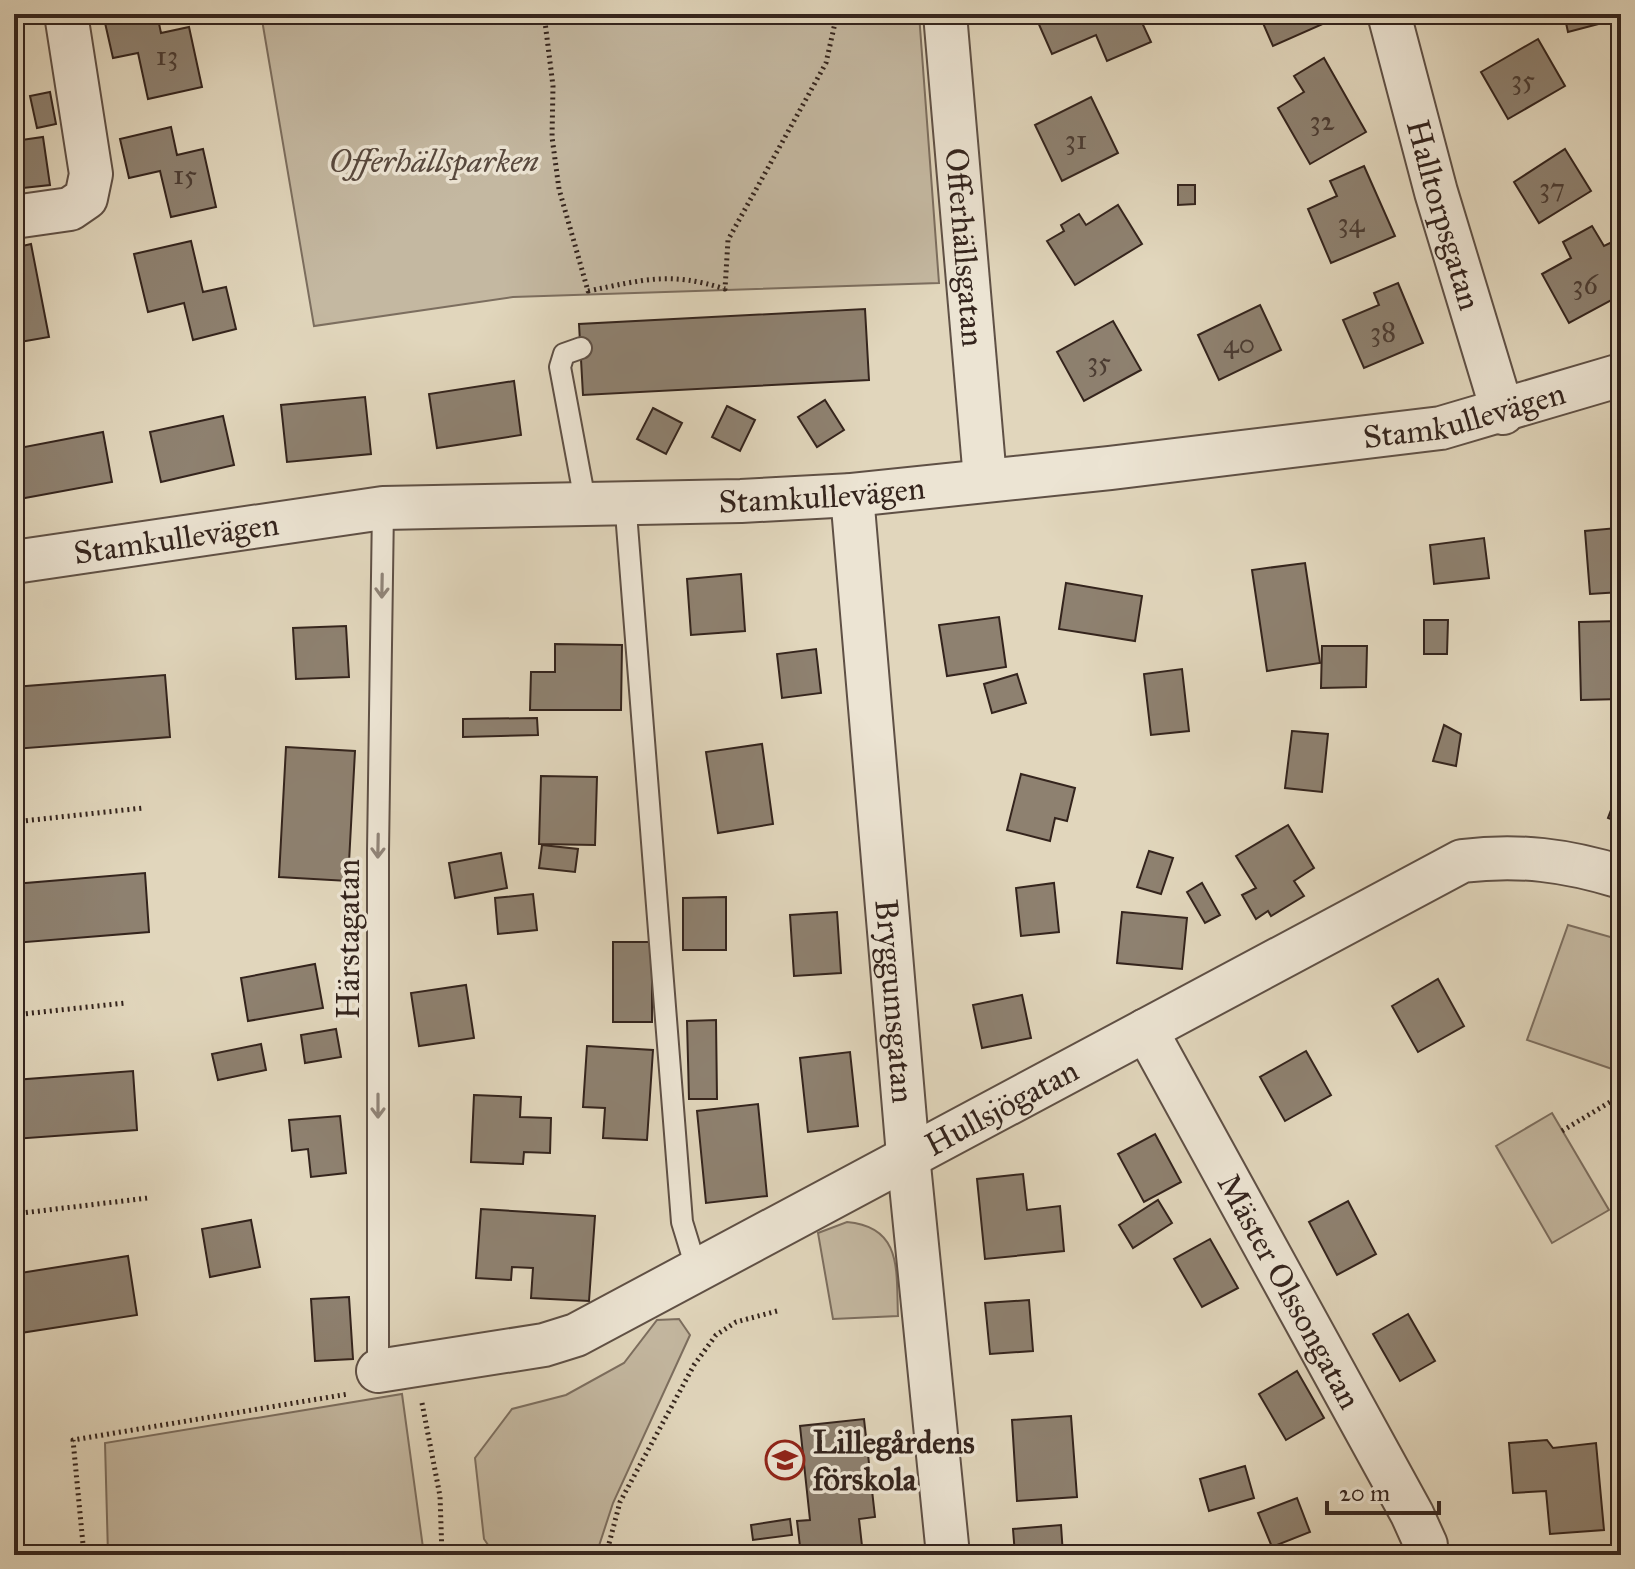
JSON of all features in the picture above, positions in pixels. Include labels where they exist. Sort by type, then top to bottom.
[{"type":"street","points":[[14,217],[70,209],[86,198],[91,174],[66,14]]},
{"type":"street","name":"Offerhällsgatan","points":[[945,14],[985,479]]},
{"type":"street","name":"Halltorpsgatan","points":[[1389,14],[1436,192],[1503,413]]},
{"type":"street","name":"Stamkullevägen","points":[[14,562],[383,508],[605,501],[741,501],[852,495],[1441,428],[1503,413],[1621,375]]},
{"type":"street","name":"Bryggumsgatan","points":[[852,495],[908,1155],[948,1555]]},
{"type":"street","name":"Hullsjögatan","points":[[368,1382],[576,1335],[1462,861],[1510,855],[1589,867],[1621,877]]},
{"type":"street","name":"Mäster Olssongatan","points":[[1146,1030],[1412,1514],[1426,1545],[1426,1555]]},
{"type":"lane","points":[[581,348],[564,354],[560,367],[605,501],[682,1222],[697,1271]]},
{"type":"lane","name":"Härstagatan","points":[[368,1382],[383,508]]},
{"type":"path","points":[[544,14],[553,86],[552,137],[559,189],[588,291],[660,276],[696,279],[725,289],[728,240],[826,63],[837,14]]},
{"type":"path","points":[[14,822],[143,808]]},
{"type":"path","points":[[14,1015],[125,1003]]},
{"type":"path","points":[[1562,1131],[1610,1102],[1621,1088]]},
{"type":"path","points":[[14,1214],[148,1198]]},
{"type":"path","points":[[606,1555],[620,1502],[694,1365],[716,1335],[736,1322],[777,1311]]},
{"type":"path","points":[[84,1555],[73,1440],[368,1382]]},
{"type":"path","points":[[421,1398],[440,1496],[442,1555]]},
{"type":"green space","name":"Offerhällsparken","points":[[261,14],[919,14],[939,283],[513,297],[314,326]]},
{"type":"green space","points":[[1568,925],[1621,940],[1621,1072],[1527,1040]]},
{"type":"green space","points":[[1552,1113],[1609,1210],[1552,1243],[1496,1146]]},
{"type":"green space","points":[[847,1222],[878,1232],[887,1242],[896,1268],[898,1316],[833,1319],[818,1233]]},
{"type":"green space","points":[[679,1319],[690,1335],[613,1503],[596,1555],[495,1555],[484,1539],[475,1458],[512,1409],[566,1395],[624,1363],[657,1320]]},
{"type":"green space","points":[[402,1394],[424,1555],[108,1555],[105,1443]]},
{"type":"building","points":[[103,14],[157,14],[161,33],[189,27],[202,87],[148,99],[138,53],[113,58]]},
{"type":"building","points":[[1051,14],[1138,14],[1151,42],[1107,61],[1096,35],[1052,54],[1037,20]]},
{"type":"building","points":[[1259,14],[1332,14],[1334,19],[1273,46]]},
{"type":"building","points":[[1564,14],[1609,14],[1610,21],[1568,32]]},
{"type":"building","points":[[1538,39],[1565,86],[1508,119],[1481,72]]},
{"type":"building","points":[[1324,58],[1366,132],[1310,164],[1278,108],[1304,92],[1294,76]]},
{"type":"building","points":[[50,92],[56,124],[37,128],[30,96]]},
{"type":"building","points":[[1091,97],[1118,153],[1062,181],[1035,125]]},
{"type":"building","points":[[171,127],[177,155],[203,149],[216,207],[171,217],[160,171],[129,178],[120,139]]},
{"type":"building","points":[[43,137],[50,185],[14,189],[14,141]]},
{"type":"building","points":[[1565,149],[1591,191],[1539,223],[1514,182]]},
{"type":"building","points":[[1364,166],[1395,236],[1331,263],[1308,209],[1337,196],[1330,181]]},
{"type":"building","points":[[1178,185],[1195,185],[1195,204],[1178,205]]},
{"type":"building","points":[[1118,205],[1142,244],[1075,285],[1047,241],[1064,231],[1061,225],[1079,214],[1086,225]]},
{"type":"building","points":[[1592,226],[1604,246],[1612,242],[1621,258],[1621,295],[1569,323],[1542,274],[1571,258],[1563,242]]},
{"type":"building","points":[[191,241],[203,292],[226,287],[236,329],[193,340],[184,303],[148,312],[134,254]]},
{"type":"building","points":[[31,244],[49,337],[14,343],[14,248]]},
{"type":"building","points":[[1398,283],[1423,343],[1364,368],[1343,320],[1379,305],[1374,293]]},
{"type":"building","points":[[1260,305],[1281,350],[1219,380],[1198,335]]},
{"type":"building","points":[[865,309],[869,380],[583,395],[579,324]]},
{"type":"building","points":[[1113,321],[1141,370],[1084,401],[1057,352]]},
{"type":"building","points":[[514,381],[521,435],[437,448],[429,394]]},
{"type":"building","points":[[365,397],[371,454],[287,462],[281,405]]},
{"type":"building","points":[[825,400],[844,430],[817,447],[798,417]]},
{"type":"building","points":[[727,406],[755,420],[740,451],[712,437]]},
{"type":"building","points":[[653,408],[682,423],[666,454],[637,439]]},
{"type":"building","points":[[223,416],[234,465],[161,482],[150,432]]},
{"type":"building","points":[[103,432],[112,482],[14,500],[14,449]]},
{"type":"building","points":[[1617,528],[1621,592],[1590,594],[1585,531]]},
{"type":"building","points":[[1484,538],[1489,578],[1434,584],[1430,545]]},
{"type":"building","points":[[1305,563],[1320,663],[1267,671],[1252,570]]},
{"type":"building","points":[[741,574],[745,631],[691,635],[687,579]]},
{"type":"building","points":[[1066,583],[1142,596],[1135,641],[1059,629]]},
{"type":"building","points":[[999,617],[1006,667],[947,676],[939,625]]},
{"type":"building","points":[[1424,620],[1448,620],[1447,654],[1424,654]]},
{"type":"building","points":[[1620,621],[1621,699],[1581,700],[1579,622]]},
{"type":"building","points":[[346,626],[349,677],[296,679],[293,628]]},
{"type":"building","points":[[555,644],[622,645],[621,710],[530,710],[531,672],[555,672]]},
{"type":"building","points":[[1322,646],[1367,646],[1366,687],[1321,688]]},
{"type":"building","points":[[816,649],[821,693],[782,698],[777,654]]},
{"type":"building","points":[[1182,669],[1189,731],[1151,735],[1144,674]]},
{"type":"building","points":[[1017,674],[1026,703],[992,713],[984,684]]},
{"type":"building","points":[[165,675],[170,737],[14,749],[14,687]]},
{"type":"building","points":[[537,718],[538,735],[463,737],[463,719]]},
{"type":"building","points":[[1444,725],[1461,734],[1456,766],[1433,761]]},
{"type":"building","points":[[1292,731],[1328,734],[1322,792],[1285,788]]},
{"type":"building","points":[[762,744],[773,824],[718,833],[706,752]]},
{"type":"building","points":[[286,747],[355,751],[348,881],[279,877]]},
{"type":"building","points":[[1021,774],[1075,788],[1067,821],[1055,818],[1050,841],[1007,830]]},
{"type":"building","points":[[541,776],[597,777],[595,845],[539,844]]},
{"type":"building","points":[[1621,784],[1621,823],[1608,818]]},
{"type":"building","points":[[1288,825],[1314,868],[1294,881],[1304,896],[1271,916],[1268,911],[1256,919],[1242,895],[1256,888],[1236,856]]},
{"type":"building","points":[[542,845],[578,849],[575,872],[539,868]]},
{"type":"building","points":[[1149,851],[1173,858],[1161,894],[1137,887]]},
{"type":"building","points":[[501,853],[507,888],[455,898],[449,863]]},
{"type":"building","points":[[145,873],[149,932],[14,943],[14,884]]},
{"type":"building","points":[[1054,883],[1059,932],[1021,936],[1016,888]]},
{"type":"building","points":[[1202,883],[1220,915],[1205,923],[1187,892]]},
{"type":"building","points":[[533,894],[537,930],[498,934],[495,898]]},
{"type":"building","points":[[726,897],[726,950],[683,950],[683,898]]},
{"type":"building","points":[[837,912],[841,973],[794,976],[790,915]]},
{"type":"building","points":[[1122,912],[1187,918],[1182,969],[1117,963]]},
{"type":"building","points":[[613,942],[652,942],[652,1022],[613,1022]]},
{"type":"building","points":[[315,964],[323,1008],[248,1021],[241,978]]},
{"type":"building","points":[[1438,979],[1464,1026],[1418,1052],[1392,1006]]},
{"type":"building","points":[[466,985],[474,1038],[419,1046],[411,993]]},
{"type":"building","points":[[1022,995],[1031,1038],[982,1048],[973,1005]]},
{"type":"building","points":[[716,1020],[717,1099],[689,1099],[687,1021]]},
{"type":"building","points":[[336,1029],[341,1057],[305,1063],[301,1035]]},
{"type":"building","points":[[261,1044],[266,1070],[218,1080],[212,1054]]},
{"type":"building","points":[[587,1046],[653,1050],[647,1140],[603,1138],[605,1108],[583,1107]]},
{"type":"building","points":[[1306,1051],[1331,1095],[1285,1121],[1260,1077]]},
{"type":"building","points":[[850,1052],[858,1126],[808,1132],[800,1058]]},
{"type":"building","points":[[133,1071],[137,1130],[14,1139],[14,1080]]},
{"type":"building","points":[[474,1095],[521,1097],[520,1117],[551,1118],[550,1153],[524,1152],[523,1164],[471,1162]]},
{"type":"building","points":[[758,1104],[767,1196],[706,1203],[697,1111]]},
{"type":"building","points":[[340,1116],[346,1173],[311,1177],[308,1149],[292,1151],[289,1120]]},
{"type":"building","points":[[1155,1134],[1181,1182],[1144,1202],[1118,1154]]},
{"type":"building","points":[[1023,1174],[1027,1210],[1060,1206],[1064,1251],[985,1259],[977,1179]]},
{"type":"building","points":[[1158,1200],[1172,1223],[1133,1248],[1119,1225]]},
{"type":"building","points":[[1348,1201],[1376,1254],[1337,1275],[1309,1222]]},
{"type":"building","points":[[481,1209],[595,1216],[589,1301],[531,1298],[533,1268],[512,1267],[511,1280],[476,1278]]},
{"type":"building","points":[[251,1220],[260,1267],[210,1277],[202,1229]]},
{"type":"building","points":[[1210,1239],[1238,1288],[1202,1307],[1174,1259]]},
{"type":"building","points":[[128,1256],[137,1315],[14,1334],[14,1274]]},
{"type":"building","points":[[349,1297],[353,1359],[315,1361],[311,1299]]},
{"type":"building","points":[[1029,1300],[1033,1351],[990,1354],[985,1303]]},
{"type":"building","points":[[1408,1314],[1435,1361],[1400,1381],[1373,1334]]},
{"type":"building","points":[[1297,1371],[1324,1418],[1286,1440],[1259,1394]]},
{"type":"building","points":[[1071,1416],[1077,1497],[1017,1501],[1012,1420]]},
{"type":"building","points":[[864,1419],[875,1517],[859,1519],[863,1555],[801,1555],[797,1521],[810,1520],[800,1426]]},
{"type":"building","points":[[1547,1440],[1553,1448],[1596,1443],[1604,1530],[1550,1534],[1546,1491],[1513,1493],[1509,1443]]},
{"type":"building","points":[[1245,1466],[1254,1498],[1209,1511],[1200,1479]]},
{"type":"building","points":[[1297,1498],[1310,1532],[1272,1547],[1258,1513]]},
{"type":"building","points":[[790,1519],[792,1535],[753,1540],[751,1525]]},
{"type":"building","points":[[1061,1525],[1063,1555],[1015,1555],[1013,1529]]},
{"type":"building","points":[[1345,1546],[1383,1552],[1383,1555],[1343,1555]]},
{"type":"place","name":"Lillegårdens förskola","points":[[785,1460]]}]
